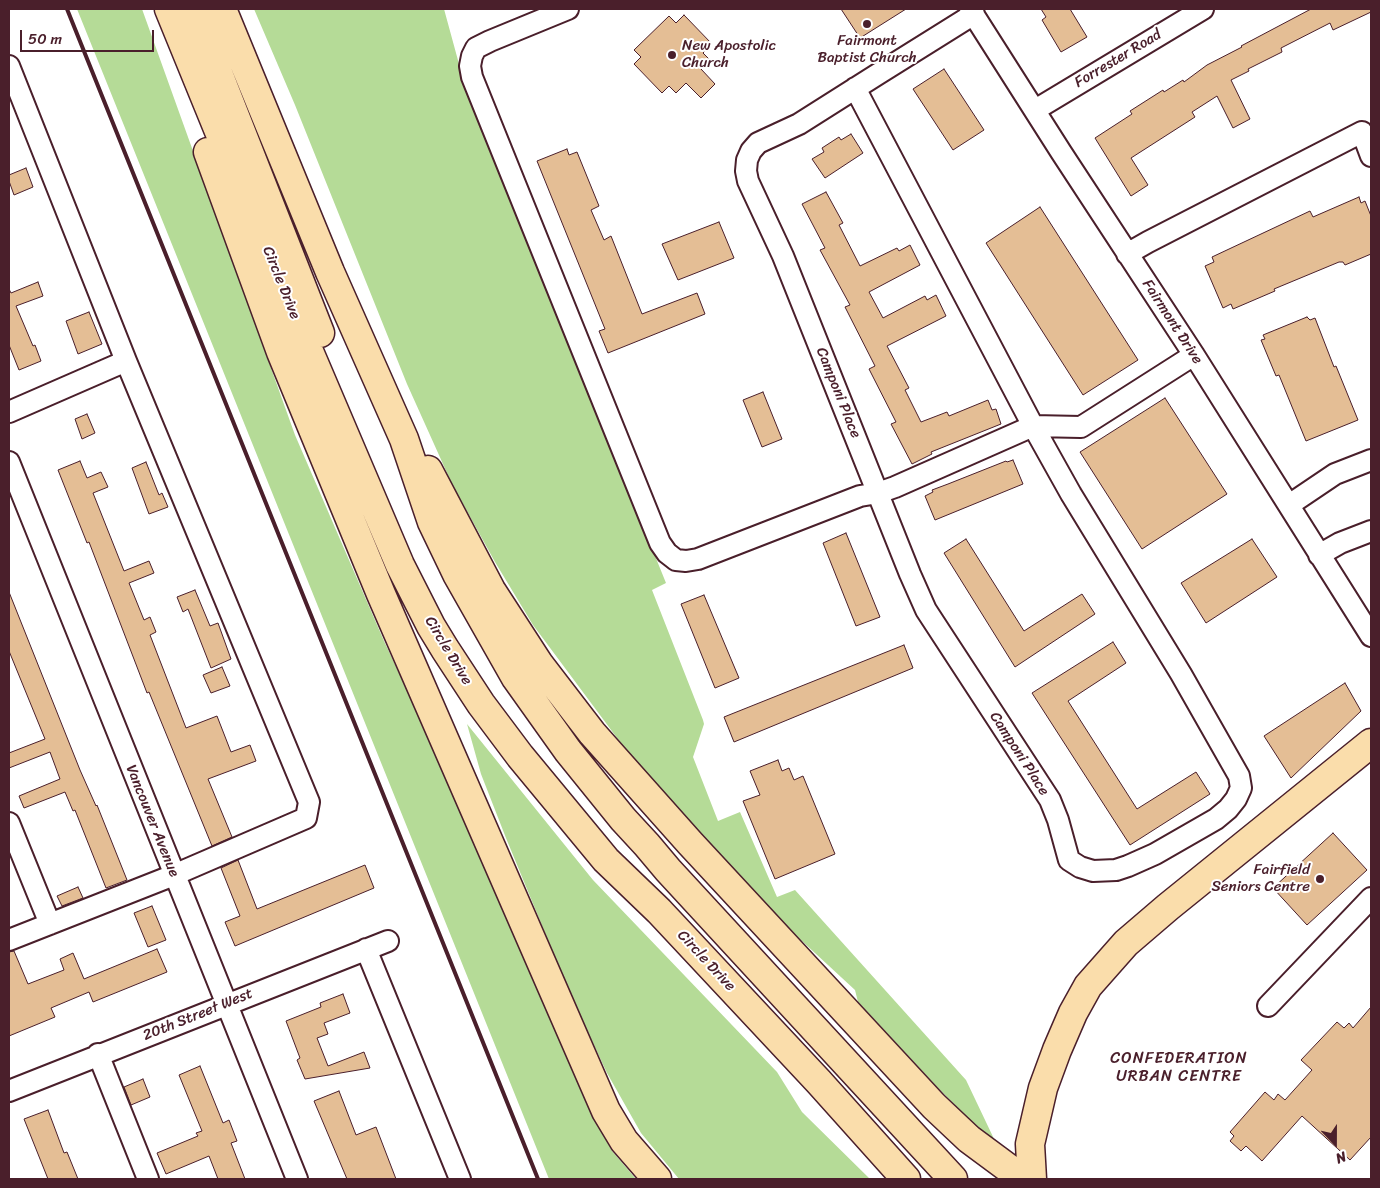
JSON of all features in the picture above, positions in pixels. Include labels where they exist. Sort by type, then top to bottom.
[{"type":"highway","points":[[159,9],[176,64],[281,352],[381,594],[606,1111],[624,1141],[657,1179]]},
{"type":"highway","name":"Circle Drive","points":[[169,9],[308,349],[404,573],[431,626],[461,674],[481,704],[564,811],[606,860],[659,911],[819,1082],[906,1179]]},
{"type":"highway","points":[[193,9],[308,298],[392,545]]},
{"type":"highway","points":[[222,9],[330,272],[404,440],[432,522],[457,574],[516,678],[568,751],[623,819],[648,844],[668,870],[953,1179]]},
{"type":"highway","points":[[404,440],[430,473],[497,598],[539,664],[592,733],[703,858],[934,1106],[969,1139],[1024,1179]]},
{"type":"highway","points":[[1032,1179],[1030,1144],[1043,1088],[1073,1013],[1088,986],[1126,943],[1168,907],[1371,744]]},
{"type":"street","points":[[568,9],[476,48],[472,56],[471,72],[660,543],[667,553],[676,560],[698,559],[860,496],[878,493],[1033,426],[1081,426],[1194,355]]},
{"type":"street","name":"Forrester Road","points":[[1035,110],[1203,9]]},
{"type":"street","name":"Camponi Place","points":[[972,11],[800,124],[758,143],[747,160],[746,171],[748,181],[783,256],[926,610],[1050,800],[1058,820],[1069,860],[1080,867],[1092,871],[1116,870],[1141,861],[1216,819],[1236,799],[1241,788],[1239,776],[1208,721],[1071,494],[1033,426]]},
{"type":"street","name":"Fairmont Drive","points":[[972,11],[1127,254],[1194,355],[1371,636]]},
{"type":"street","points":[[9,66],[126,361],[309,802],[306,818],[174,875],[9,940]]},
{"type":"street","points":[[855,88],[1033,426]]},
{"type":"street","points":[[1127,254],[1362,132],[1371,156]]},
{"type":"street","points":[[9,412],[126,361]]},
{"type":"street","points":[[1289,505],[1336,474],[1371,460]]},
{"type":"street","name":"Vancouver Avenue","points":[[9,462],[297,1179]]},
{"type":"street","points":[[1319,555],[1340,543],[1371,531]]},
{"type":"street","points":[[9,823],[50,924]]},
{"type":"street","points":[[1268,1006],[1371,898]]},
{"type":"street","name":"20th Street West","points":[[9,1091],[98,1054],[388,941]]},
{"type":"street","points":[[366,949],[460,1179]]},
{"type":"street","points":[[98,1054],[148,1179]]},
{"type":"green space","points":[[77,9],[142,9],[295,435],[384,641],[455,793],[516,941],[571,1066],[612,1151],[636,1179],[549,1179]]},
{"type":"green space","points":[[254,9],[444,9],[465,86],[666,583],[652,590],[703,720],[704,724],[693,757],[718,821],[740,812],[777,897],[795,890],[966,1080],[995,1141],[972,1122],[938,1088],[858,1002],[855,990],[789,929],[703,838],[626,750],[533,625],[495,562],[452,484],[407,384],[295,105]]},
{"type":"green space","points":[[467,724],[593,880],[777,1072],[802,1112],[870,1179],[679,1179],[641,1133],[607,1073],[571,996],[481,774]]},
{"type":"building","name":"Fairmont Baptist Church","points":[[841,9],[906,9],[860,38]]},
{"type":"building","points":[[1041,9],[1070,9],[1087,37],[1061,52],[1042,20],[1046,17]]},
{"type":"building","points":[[1311,9],[1371,9],[1371,12],[1333,30],[1330,23],[1281,48],[1282,52],[1231,80],[1250,119],[1233,128],[1217,96],[1192,112],[1195,117],[1131,158],[1148,185],[1131,196],[1095,138],[1132,114],[1130,111],[1163,90],[1164,92],[1183,80],[1184,82],[1207,65]]},
{"type":"building","name":"New Apostolic Church","points":[[684,15],[712,44],[703,53],[710,60],[701,69],[715,84],[701,98],[686,83],[676,93],[669,86],[662,93],[634,64],[641,57],[634,50],[669,16],[676,23]]},
{"type":"building","points":[[944,69],[984,130],[953,150],[913,89]]},
{"type":"building","points":[[851,134],[863,153],[825,178],[812,159],[824,152],[822,148],[839,137],[841,140]]},
{"type":"building","points":[[567,149],[569,155],[577,152],[599,206],[591,210],[604,240],[611,236],[642,314],[697,293],[705,314],[608,353],[599,331],[605,329],[537,161]]},
{"type":"building","points":[[26,168],[33,187],[14,195],[9,175]]},
{"type":"building","points":[[826,192],[843,223],[839,225],[860,266],[897,248],[899,251],[910,245],[920,265],[869,292],[883,318],[925,296],[927,300],[936,295],[946,316],[887,346],[909,388],[905,390],[921,422],[947,412],[949,416],[988,400],[992,410],[996,409],[1001,424],[931,452],[932,454],[912,464],[891,424],[896,422],[869,369],[875,366],[845,307],[850,305],[820,250],[825,248],[802,204]]},
{"type":"building","points":[[1359,197],[1361,203],[1365,201],[1371,216],[1371,254],[1345,265],[1343,262],[1339,262],[1274,289],[1275,291],[1233,309],[1231,304],[1223,308],[1205,266],[1214,262],[1212,257],[1310,211],[1313,217]]},
{"type":"building","points":[[1040,207],[1138,360],[1083,395],[986,243]]},
{"type":"building","points":[[719,222],[734,258],[678,280],[662,244]]},
{"type":"building","points":[[38,282],[43,296],[16,306],[41,361],[19,370],[9,345],[9,289],[11,293]]},
{"type":"building","points":[[89,312],[102,344],[78,354],[66,321]]},
{"type":"building","points":[[1307,317],[1310,320],[1315,318],[1334,367],[1336,366],[1358,420],[1306,441],[1279,375],[1276,376],[1261,340],[1265,339],[1263,335]]},
{"type":"building","points":[[763,392],[782,439],[762,447],[743,400]]},
{"type":"building","points":[[1165,398],[1227,494],[1142,549],[1080,452]]},
{"type":"building","points":[[87,414],[95,433],[82,439],[75,419]]},
{"type":"building","points":[[1013,460],[1023,484],[935,520],[925,496],[933,492],[932,490]]},
{"type":"building","points":[[80,461],[87,478],[101,472],[108,487],[93,493],[124,571],[149,561],[154,573],[129,583],[144,620],[150,617],[156,632],[150,635],[186,728],[217,716],[231,752],[250,745],[256,761],[208,779],[232,837],[212,846],[149,692],[147,693],[89,542],[87,543],[58,470]]},
{"type":"building","points":[[146,462],[159,495],[162,493],[168,507],[149,514],[132,468]]},
{"type":"building","points":[[846,533],[880,617],[856,626],[823,543]]},
{"type":"building","points":[[966,539],[1024,631],[1082,594],[1095,614],[1015,667],[944,553]]},
{"type":"building","points":[[1252,539],[1277,577],[1206,623],[1181,583]]},
{"type":"building","points":[[195,590],[210,626],[218,623],[231,659],[211,668],[188,609],[183,612],[177,597]]},
{"type":"building","points":[[9,592],[80,770],[97,805],[127,880],[106,888],[75,810],[73,811],[65,792],[24,808],[19,796],[60,779],[50,752],[9,768],[9,753],[45,739],[9,651]]},
{"type":"building","points":[[704,595],[739,678],[715,688],[681,604]]},
{"type":"building","points":[[1113,642],[1126,663],[1068,701],[1137,809],[1196,772],[1210,794],[1130,845],[1032,693]]},
{"type":"building","points":[[904,645],[913,668],[734,742],[724,717]]},
{"type":"building","points":[[222,667],[230,686],[211,693],[203,675]]},
{"type":"building","points":[[1345,683],[1361,711],[1291,778],[1264,736]]},
{"type":"building","points":[[778,760],[782,771],[789,768],[794,780],[803,776],[835,854],[775,879],[743,801],[760,795],[750,771]]},
{"type":"building","name":"Fairfield Seniors Centre","points":[[1333,833],[1367,870],[1307,925],[1273,888]]},
{"type":"building","points":[[238,860],[257,909],[365,865],[374,888],[235,946],[225,922],[240,916],[221,868]]},
{"type":"building","points":[[78,887],[83,898],[62,906],[57,896]]},
{"type":"building","points":[[152,906],[166,940],[148,947],[134,913]]},
{"type":"building","points":[[157,949],[167,972],[93,1002],[89,992],[51,1008],[55,1017],[9,1036],[9,952],[14,951],[28,984],[64,970],[60,959],[73,953],[84,979]]},
{"type":"building","points":[[343,994],[350,1013],[324,1023],[328,1034],[317,1038],[328,1066],[364,1052],[370,1068],[305,1079],[297,1060],[300,1058],[286,1021],[321,1007],[320,1003]]},
{"type":"building","points":[[1371,1007],[1371,1137],[1350,1160],[1302,1116],[1262,1161],[1246,1146],[1241,1151],[1230,1141],[1234,1136],[1230,1132],[1265,1092],[1274,1100],[1278,1094],[1285,1100],[1312,1070],[1301,1060],[1337,1022],[1344,1028],[1349,1023],[1353,1028]]},
{"type":"building","points":[[200,1066],[223,1123],[229,1120],[237,1141],[231,1143],[245,1179],[218,1179],[209,1156],[166,1174],[157,1153],[198,1136],[196,1133],[202,1131],[179,1075]]},
{"type":"building","points":[[143,1079],[150,1097],[131,1105],[124,1087]]},
{"type":"building","points":[[339,1091],[356,1135],[376,1127],[396,1179],[347,1179],[314,1101]]},
{"type":"building","points":[[48,1110],[64,1153],[67,1152],[78,1179],[48,1179],[24,1119]]},
{"type":"railway","points":[[67,9],[538,1179]]},
{"type":"place","name":"Fairmont Baptist Church","points":[[867,24]]},
{"type":"place","name":"New Apostolic Church","points":[[672,55]]},
{"type":"place","name":"Fairfield Seniors Centre","points":[[1320,879]]},
{"type":"district","name":"CONFEDERATION URBAN CENTRE","points":[[1179,1068]]}]
